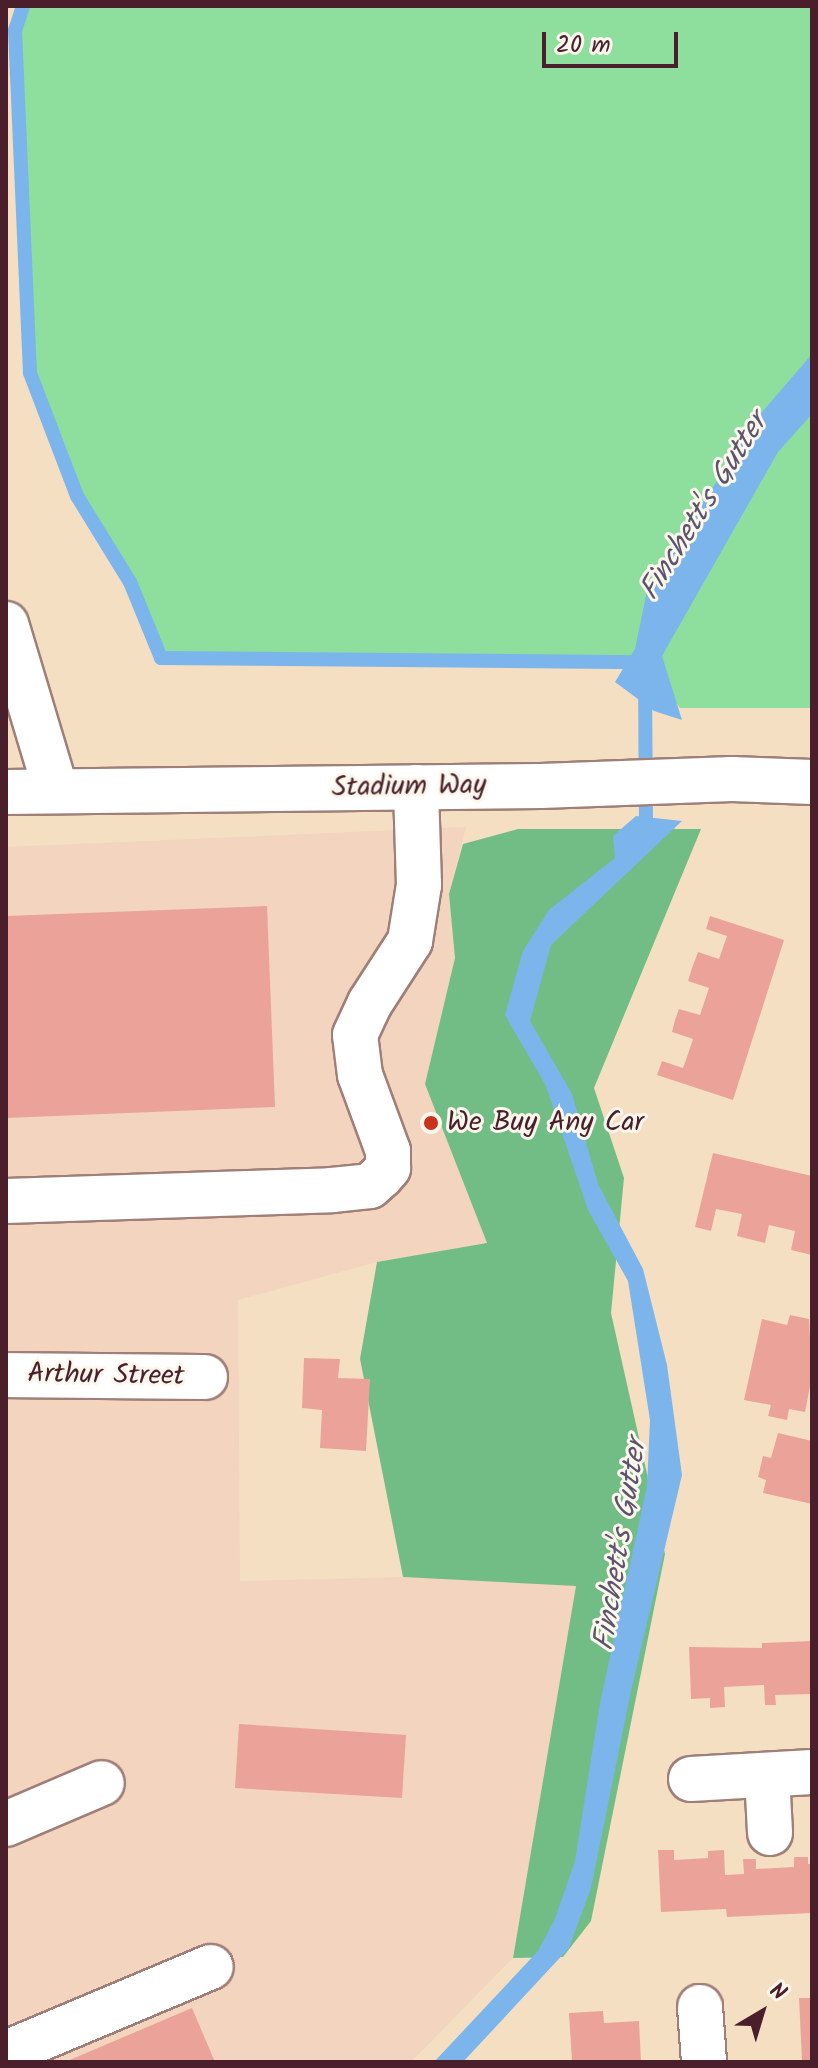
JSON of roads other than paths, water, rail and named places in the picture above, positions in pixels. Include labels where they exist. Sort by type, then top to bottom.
[{"type":"street","points":[[6,624],[56,791]]},
{"type":"street","name":"Stadium Way","points":[[6,792],[541,786],[732,779],[812,782]]},
{"type":"street","points":[[6,1201],[332,1190],[370,1186],[381,1176],[388,1168],[388,1151],[360,1075],[355,1035],[370,1003],[410,941],[419,885],[416,787]]},
{"type":"street","name":"Arthur Street","points":[[6,1375],[205,1377]]},
{"type":"street","points":[[691,1779],[812,1772]]},
{"type":"street","points":[[767,1775],[770,1833]]},
{"type":"street","points":[[6,1824],[102,1783]]},
{"type":"street","points":[[6,2053],[211,1967]]},
{"type":"street","points":[[700,2007],[704,2062]]},
{"type":"water","points":[[812,354],[812,414],[778,452],[662,656],[682,720],[654,711],[615,682],[635,649],[648,586],[763,411]]},
{"type":"water","points":[[636,816],[682,821],[551,945],[530,1021],[572,1094],[598,1184],[643,1269],[667,1365],[682,1475],[631,1691],[591,1888],[569,1948],[463,2062],[434,2062],[538,1951],[555,1919],[575,1861],[600,1703],[647,1486],[650,1420],[628,1281],[588,1210],[546,1086],[505,1015],[523,951],[549,910],[615,858],[613,836]]},
{"type":"waterway","points":[[23,6],[15,30],[30,373],[77,496],[130,582],[161,658],[644,662]]},
{"type":"waterway","name":"Finchett's Gutter","points":[[639,832],[646,822],[645,687]]},
{"type":"place","name":"We Buy Any Car","points":[[431,1123]]}]
